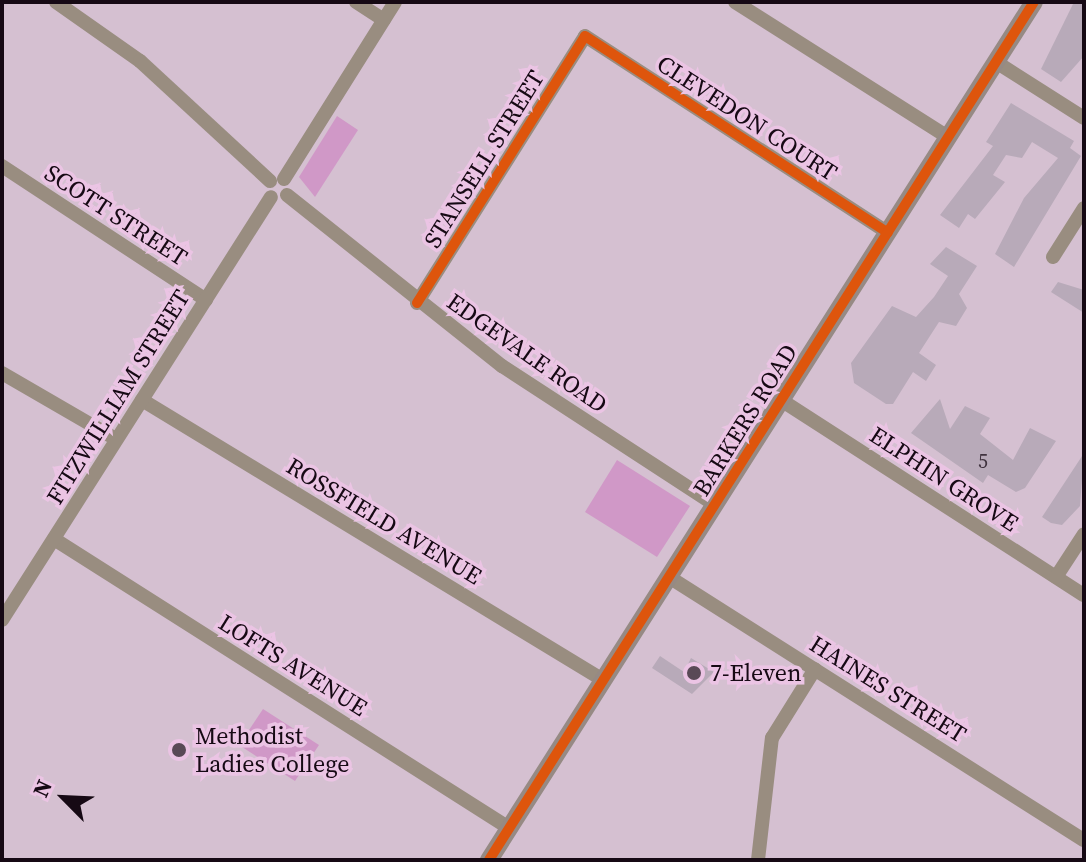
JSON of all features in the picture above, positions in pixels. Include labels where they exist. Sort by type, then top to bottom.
[{"type":"main road","name":"BARKERS ROAD","points":[[489,860],[1034,2]]},
{"type":"street","points":[[56,2],[140,61],[277,180]]},
{"type":"street","points":[[356,2],[384,20]]},
{"type":"street","points":[[279,196],[277,180],[395,2]]},
{"type":"street","points":[[735,2],[948,137]]},
{"type":"street","name":"CLEVEDON COURT","points":[[585,36],[888,233]]},
{"type":"street","name":"STANSELL STREET","points":[[417,303],[585,36]]},
{"type":"street","points":[[996,62],[1084,118]]},
{"type":"street","name":"SCOTT STREET","points":[[2,166],[206,300]]},
{"type":"street","name":"EDGEVALE ROAD","points":[[279,196],[417,303],[715,505]]},
{"type":"street","name":"FITZWILLIAM STREET","points":[[3,614],[206,300],[279,196]]},
{"type":"street","points":[[1053,257],[1084,208]]},
{"type":"street","points":[[2,373],[116,439]]},
{"type":"street","name":"ROSSFIELD AVENUE","points":[[142,400],[603,680]]},
{"type":"street","name":"ELPHIN GROVE","points":[[781,400],[1084,595]]},
{"type":"street","points":[[1056,577],[1084,534]]},
{"type":"street","name":"LOFTS AVENUE","points":[[54,539],[509,828]]},
{"type":"street","name":"HAINES STREET","points":[[669,577],[1084,840]]},
{"type":"street","points":[[758,860],[772,738],[815,669]]},
{"type":"shaded area","points":[[337,116],[358,130],[315,197],[299,177]]},
{"type":"shaded area","points":[[617,460],[690,506],[657,557],[585,512]]},
{"type":"shaded area","points":[[263,709],[319,745],[295,781],[239,745]]},
{"type":"building","points":[[1074,2],[1084,2],[1084,56],[1061,82],[1041,69]]},
{"type":"building","points":[[1011,103],[1074,141],[1070,148],[1081,156],[1014,267],[995,254],[1024,198],[1058,158],[1032,142],[1022,158],[1006,155],[993,175],[1005,182],[975,219],[968,214],[959,228],[940,215],[993,146],[986,142]]},
{"type":"building","points":[[946,247],[977,266],[959,294],[967,308],[956,326],[939,322],[919,353],[936,365],[926,381],[913,372],[893,404],[886,404],[854,383],[851,363],[892,306],[916,317],[934,297],[948,276],[930,264]]},
{"type":"building","points":[[1058,282],[1084,290],[1084,313],[1051,292]]},
{"type":"building","points":[[940,399],[950,429],[965,406],[990,418],[980,434],[1013,460],[1030,428],[1056,441],[1025,488],[1016,492],[988,475],[983,483],[911,433]]},
{"type":"building","points":[[1084,453],[1080,506],[1062,525],[1051,523],[1042,517]]},
{"type":"building","points":[[660,656],[684,672],[691,658],[714,672],[692,694],[652,668]]},
{"type":"cycle path","points":[[489,860],[1034,2]]},
{"type":"cycle path","points":[[417,303],[585,36],[888,233]]},
{"type":"place","name":"7-Eleven","points":[[694,673]]},
{"type":"place","name":"Methodist Ladies College","points":[[179,750]]}]
